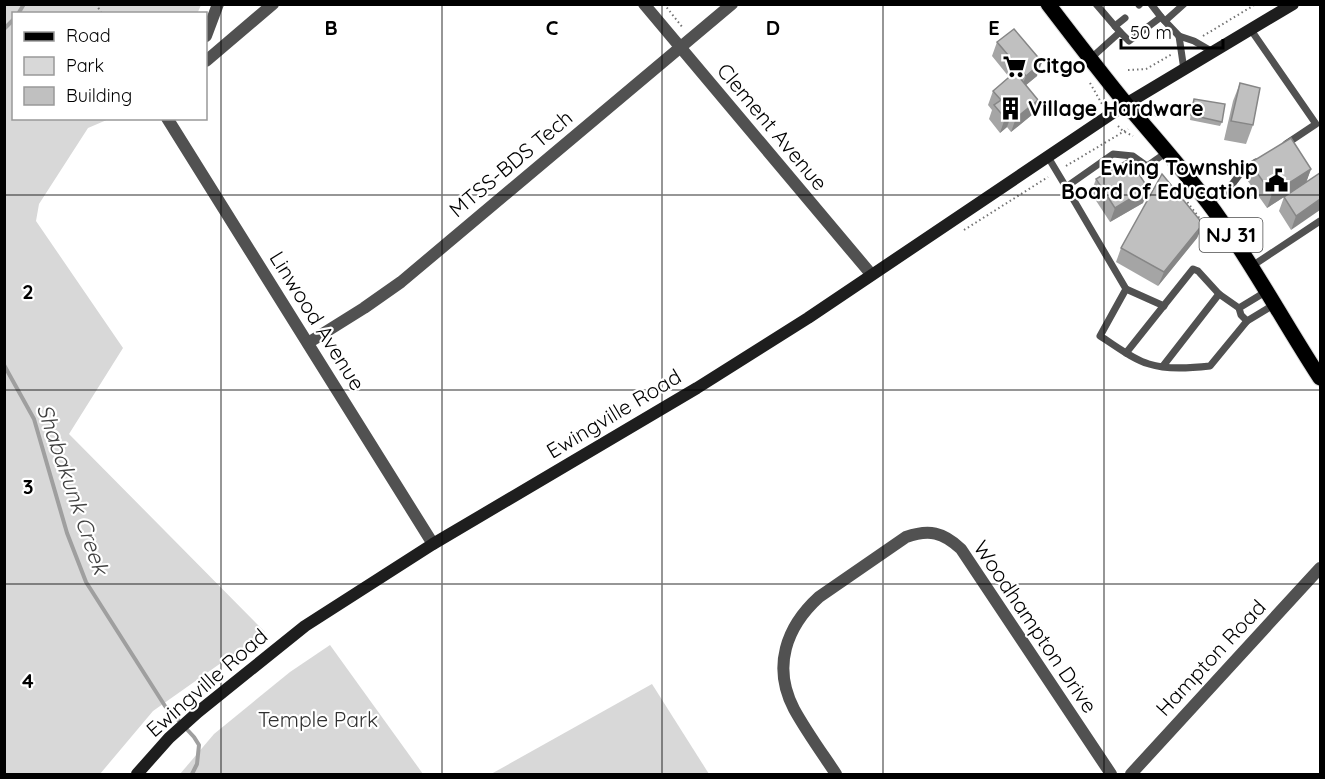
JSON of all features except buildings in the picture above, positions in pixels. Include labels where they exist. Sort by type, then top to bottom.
[{"type":"main road","name":"Ewingville Road","points":[[137,774],[169,738],[198,712],[305,626],[433,544],[696,388],[808,318],[1109,115],[1293,4]]},
{"type":"main road","name":"NJ 31","points":[[1054,9],[1126,104],[1208,204],[1252,266],[1320,378]]},
{"type":"street","points":[[207,33],[218,4]]},
{"type":"street","points":[[207,60],[273,4]]},
{"type":"street","name":"Clement Avenue","points":[[644,4],[871,274]]},
{"type":"street","name":"MTSS-BDS Tech","points":[[308,343],[401,282],[732,4]]},
{"type":"street","name":"Linwood Avenue","points":[[168,120],[433,544]]},
{"type":"street","name":"Woodhampton Drive","points":[[836,774],[793,708],[786,690],[783,673],[788,639],[796,622],[819,597],[906,537],[928,533],[940,535],[961,549],[1111,774]]},
{"type":"street","name":"Hampton Road","points":[[1131,774],[1320,568]]},
{"type":"lane","points":[[1151,4],[1179,36],[1194,41],[1213,52]]},
{"type":"lane","points":[[1098,5],[1129,41],[1184,4]]},
{"type":"lane","points":[[1090,58],[1125,18]]},
{"type":"lane","points":[[1251,30],[1316,124],[1278,148]]},
{"type":"lane","points":[[1179,36],[1184,70]]},
{"type":"lane","points":[[1066,187],[1113,154],[1133,156],[1147,166],[1167,152]]},
{"type":"lane","points":[[1048,157],[1126,289],[1164,306]]},
{"type":"lane","points":[[1208,204],[1230,187],[1243,170],[1261,159]]},
{"type":"lane","points":[[1252,266],[1320,221]]},
{"type":"lane","points":[[1126,353],[1193,269],[1198,271],[1219,294],[1239,308],[1246,321]]},
{"type":"lane","points":[[1126,289],[1100,336],[1126,353],[1150,364],[1162,366],[1184,368],[1210,366],[1246,321],[1275,304]]},
{"type":"lane","points":[[1239,308],[1267,291]]},
{"type":"lane","points":[[1162,366],[1219,294]]},
{"type":"path","points":[[664,4],[692,38]]},
{"type":"path","points":[[1090,83],[1109,115],[1123,131],[1139,138]]},
{"type":"path","points":[[1183,195],[1216,240]]},
{"type":"green space","points":[[5,4],[201,5],[198,12],[12,12],[12,120],[107,120],[88,128],[39,204],[36,221],[123,348],[69,434],[265,632],[153,711],[100,774],[5,774]]},
{"type":"green space","name":"Temple Park","points":[[330,645],[423,774],[180,774],[214,734],[290,672]]},
{"type":"green space","points":[[652,684],[709,774],[491,774]]},
{"type":"waterway","points":[[19,12],[24,4]]},
{"type":"waterway","points":[[4,29],[12,21]]},
{"type":"waterway","name":"Shabakunk Creek","points":[[4,365],[34,419],[67,533],[86,582],[165,706],[199,745],[197,764],[192,774]]},
{"type":"place","name":"Citgo","points":[[1015,66]]},
{"type":"place","name":"Village Hardware","points":[[1010,109]]},
{"type":"place","name":"Ewing Township Board of Education","points":[[1276,180]]}]
